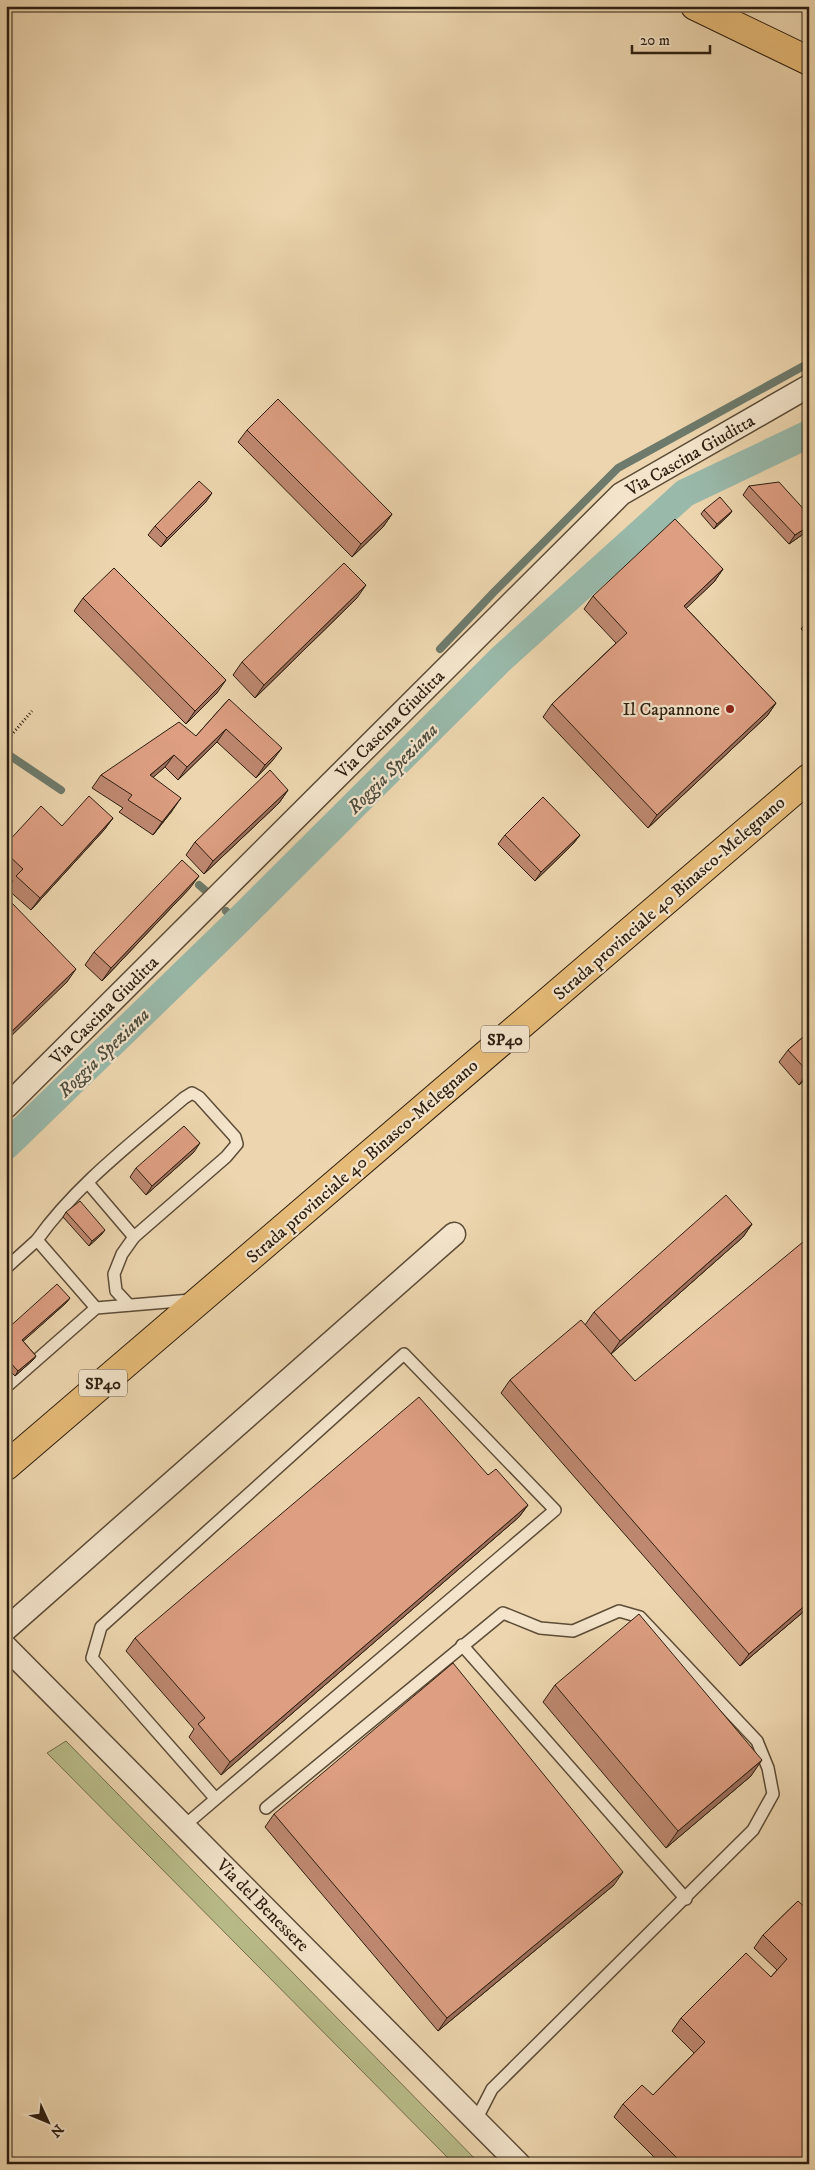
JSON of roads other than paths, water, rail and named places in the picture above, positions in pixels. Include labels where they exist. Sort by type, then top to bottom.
[{"type":"main road","points":[[695,6],[809,61]]},
{"type":"main road","name":"Strada provinciale 40 Binasco-Melegnano","points":[[6,1466],[809,778]]},
{"type":"street","name":"Via Cascina Giuditta","points":[[6,1107],[621,494],[809,386]]},
{"type":"street","points":[[6,1629],[454,1234]]},
{"type":"street","name":"Via del Benessere","points":[[6,1647],[519,2164]]},
{"type":"lane","points":[[6,1268],[37,1240],[63,1206],[184,1098],[192,1093],[199,1097],[235,1137],[237,1144],[232,1151],[134,1237],[122,1254],[114,1274],[116,1291],[129,1305]]},
{"type":"lane","points":[[88,1183],[134,1237]]},
{"type":"lane","points":[[37,1240],[96,1308]]},
{"type":"lane","points":[[6,1386],[96,1308],[201,1299]]},
{"type":"lane","points":[[184,1826],[555,1510],[404,1354],[101,1627],[92,1658],[215,1798]]},
{"type":"lane","points":[[266,1808],[503,1613],[540,1628],[574,1631],[619,1611],[640,1617],[757,1741],[768,1768],[773,1794],[753,1830],[686,1899],[492,2089],[476,2120]]},
{"type":"lane","points":[[462,1646],[686,1899]]},
{"type":"waterway","points":[[440,649],[618,468],[809,363]]},
{"type":"waterway","name":"Roggia Speziana","points":[[6,1146],[237,922],[501,659],[685,493],[809,434]]},
{"type":"waterway","points":[[6,753],[61,790]]},
{"type":"waterway","points":[[199,885],[206,891]]},
{"type":"waterway","points":[[226,911],[237,922]]},
{"type":"place","name":"Il Capannone","points":[[730,709]]}]
